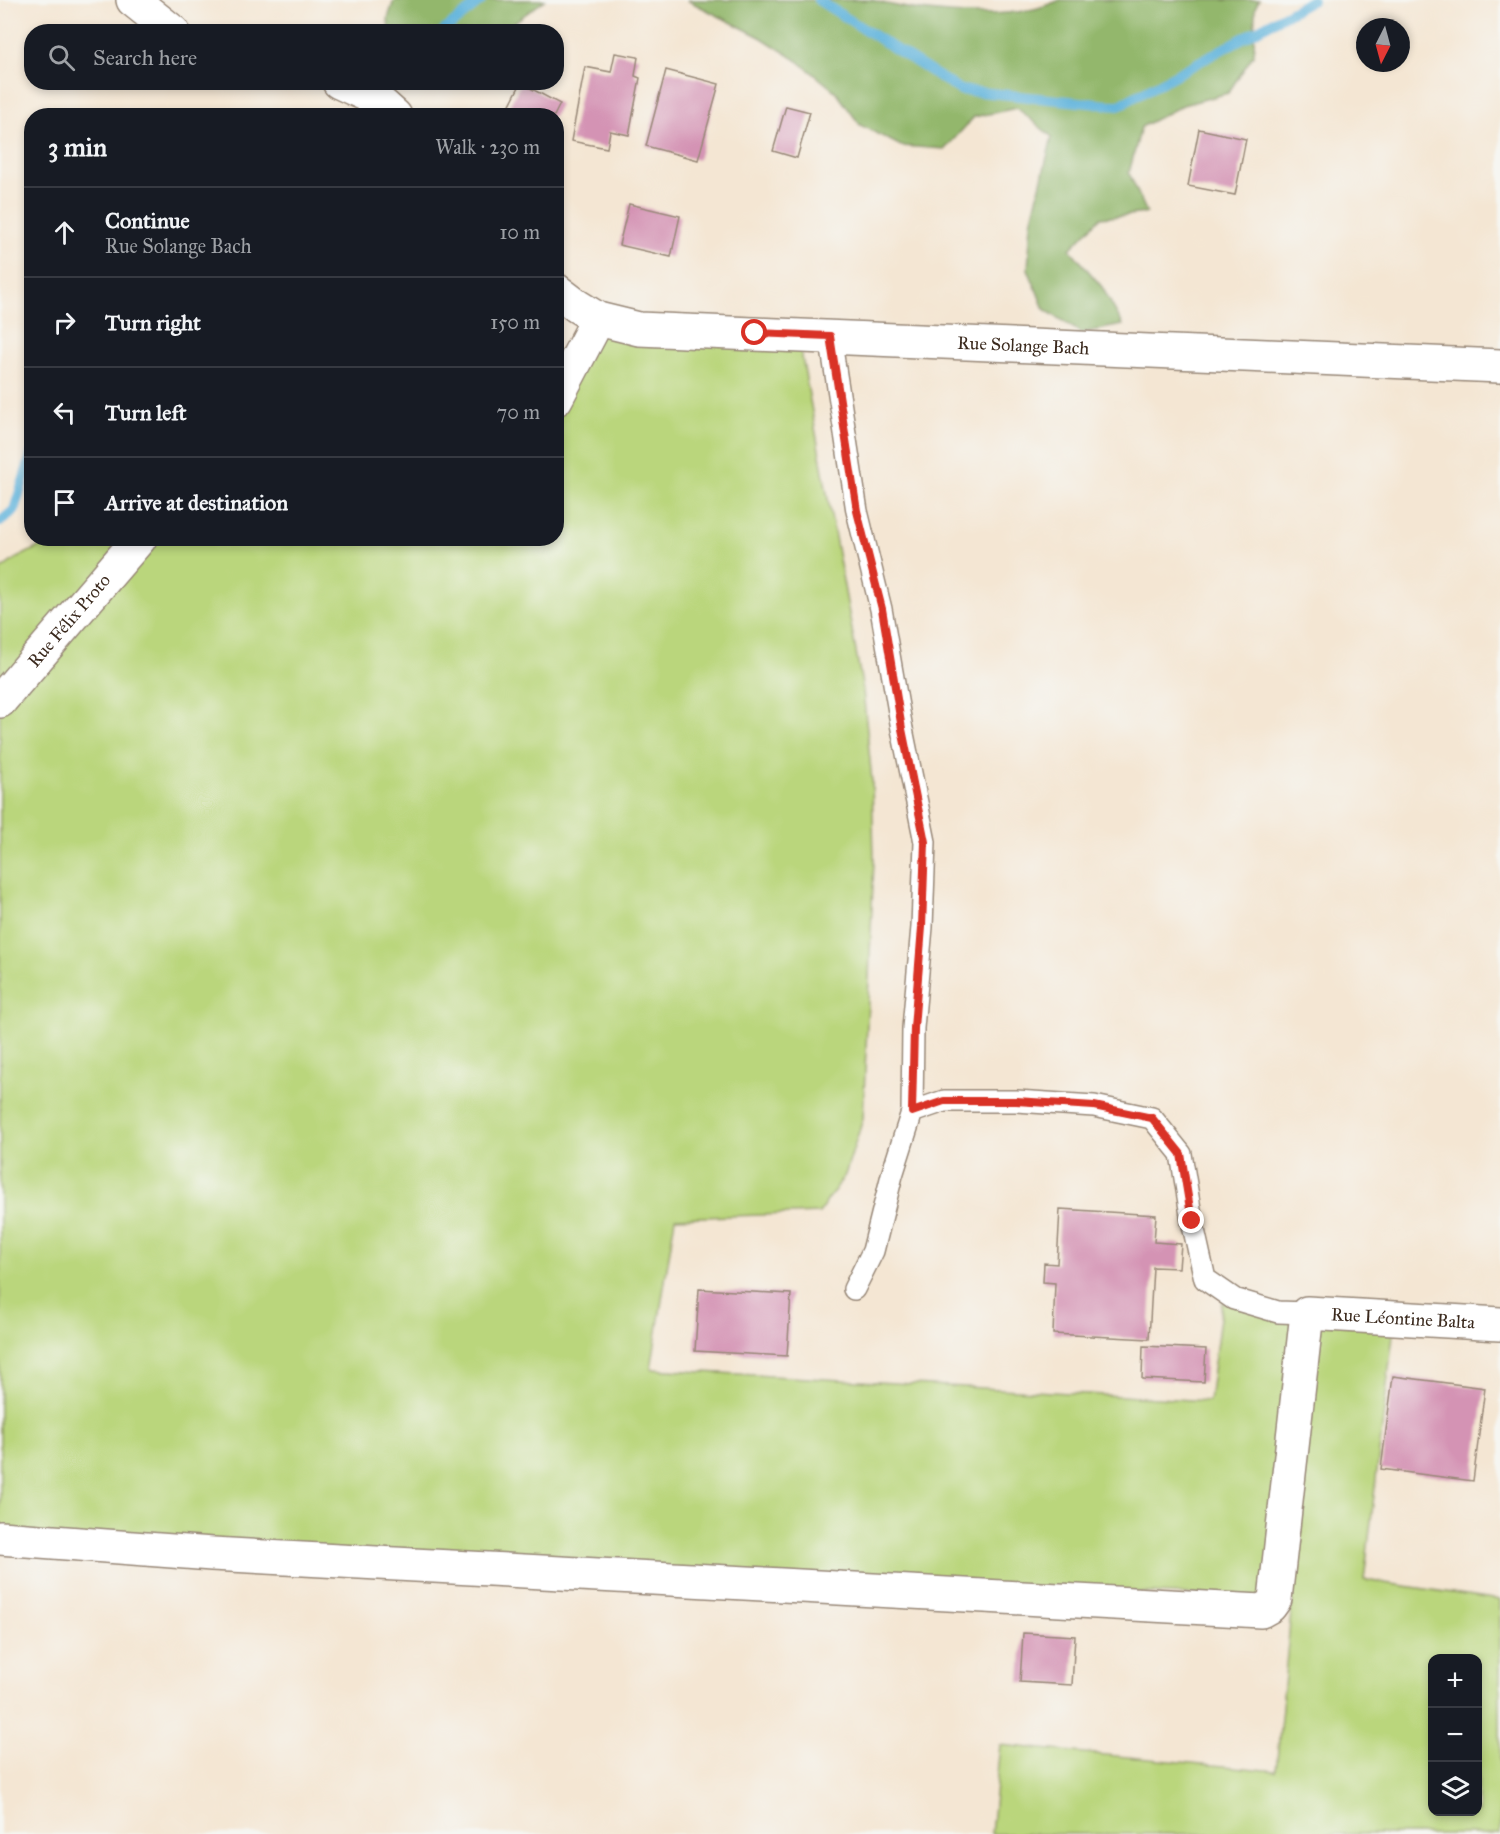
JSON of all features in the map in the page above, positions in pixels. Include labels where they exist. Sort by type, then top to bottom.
[{"type":"street","points":[[133,0],[162,24]]},
{"type":"street","points":[[356,90],[376,99],[386,108]]},
{"type":"street","name":"Rue Solange Bach","points":[[564,296],[598,319],[639,329],[1500,366]]},
{"type":"street","points":[[564,384],[598,319]]},
{"type":"street","name":"Rue Félix Proto","points":[[0,701],[133,546]]},
{"type":"street","points":[[0,1538],[212,1554],[1261,1611],[1270,1606],[1275,1599],[1306,1313]]},
{"type":"street","name":"Rue Léontine Balta","points":[[1306,1313],[1500,1324]]},
{"type":"lane","points":[[830,336],[857,511],[882,609],[902,729],[925,842],[922,927],[914,1028],[912,1112],[892,1175],[873,1251],[854,1289]]},
{"type":"lane","points":[[912,1112],[944,1101],[1016,1101],[1094,1106],[1152,1118],[1181,1154],[1192,1221],[1205,1279],[1234,1299],[1278,1311],[1306,1313]]},
{"type":"green space","points":[[394,0],[545,0],[512,24],[388,24]]},
{"type":"green space","points":[[687,0],[872,0],[931,11],[996,14],[1037,8],[1060,0],[1259,0],[1255,8],[1254,54],[1228,93],[1183,105],[1141,127],[1129,173],[1147,213],[1100,218],[1070,249],[1102,287],[1123,325],[1081,333],[1044,309],[1028,269],[1031,223],[1052,137],[1017,108],[974,117],[945,149],[901,146],[860,125],[836,92],[798,61],[762,38]]},
{"type":"green space","points":[[598,319],[798,335],[863,690],[872,781],[874,860],[863,1119],[845,1175],[819,1213],[675,1218],[651,1369],[1209,1401],[1222,1303],[1307,1313],[1275,1599],[0,1538],[0,570],[41,546],[564,546],[564,385]]},
{"type":"green space","points":[[1319,1314],[1395,1318],[1364,1580],[1500,1600],[1500,1834],[991,1834],[1000,1745],[1276,1771]]},
{"type":"building","points":[[615,53],[638,57],[635,76],[640,78],[629,135],[610,131],[607,148],[571,141],[585,67],[611,72]]},
{"type":"building","points":[[666,70],[719,84],[698,160],[646,146]]},
{"type":"building","points":[[517,90],[534,90],[560,104],[558,108],[508,108]]},
{"type":"building","points":[[786,106],[810,112],[797,158],[773,151]]},
{"type":"building","points":[[1199,129],[1246,139],[1235,195],[1188,186]]},
{"type":"building","points":[[629,204],[680,216],[671,257],[619,245]]},
{"type":"building","points":[[1060,1209],[1156,1215],[1154,1242],[1181,1244],[1179,1268],[1153,1267],[1149,1339],[1053,1334],[1055,1283],[1043,1282],[1044,1263],[1057,1264]]},
{"type":"building","points":[[699,1289],[791,1294],[787,1356],[695,1351]]},
{"type":"building","points":[[1143,1346],[1206,1349],[1204,1382],[1142,1379]]},
{"type":"building","points":[[1393,1376],[1485,1388],[1473,1481],[1381,1469]]},
{"type":"building","points":[[1023,1633],[1075,1636],[1072,1685],[1020,1682]]},
{"type":"waterway","points":[[452,24],[482,0]]},
{"type":"waterway","points":[[818,0],[960,90],[1118,106],[1313,0]]},
{"type":"waterway","points":[[0,522],[14,510],[24,478]]},
{"type":"route","points":[[755,333],[830,336],[857,511],[882,609],[902,729],[925,842],[922,927],[914,1028],[912,1112],[944,1101],[1016,1101],[1094,1106],[1152,1118],[1181,1154],[1192,1221]]}]
